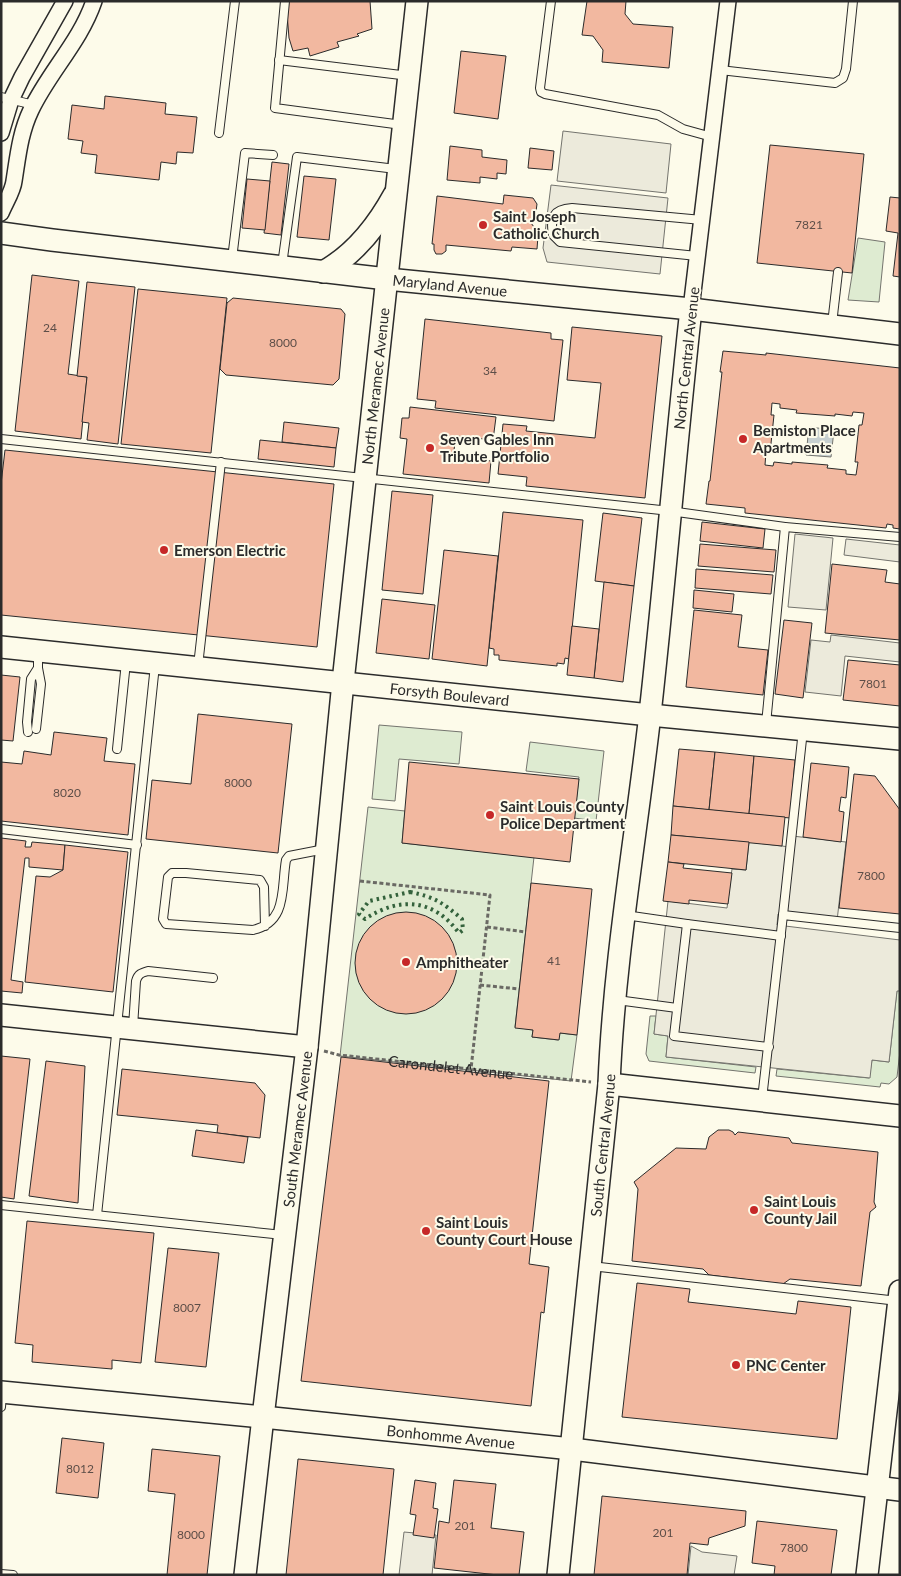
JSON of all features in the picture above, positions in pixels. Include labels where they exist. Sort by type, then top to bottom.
[{"type":"street","points":[[1,133],[6,99],[22,77],[65,1]]},
{"type":"street","points":[[1,212],[14,182],[23,129],[41,92],[82,30],[94,1]]},
{"type":"street","name":"North Meramec Avenue","points":[[343,682],[417,1]]},
{"type":"street","name":"North Central Avenue","points":[[650,715],[691,309],[728,1]]},
{"type":"street","points":[[323,272],[336,265],[358,245],[386,209],[397,190]]},
{"type":"street","name":"Maryland Avenue","points":[[1,233],[323,272],[691,309],[900,334]]},
{"type":"street","name":"Forsyth Boulevard","points":[[1,647],[38,659],[126,660],[650,715],[900,739]]},
{"type":"street","name":"South Meramec Avenue","points":[[246,1575],[307,1047],[343,682]]},
{"type":"street","name":"South Central Avenue","points":[[558,1575],[609,1084],[624,915],[650,715]]},
{"type":"street","points":[[1,1015],[307,1047]]},
{"type":"street","points":[[609,1084],[900,1116]]},
{"type":"street","points":[[867,1575],[899,1298]]},
{"type":"street","name":"Bonhomme Avenue","points":[[2,1397],[263,1417],[572,1449],[900,1490]]},
{"type":"lane","points":[[219,133],[235,1]]},
{"type":"lane","points":[[284,1],[275,108],[404,125]]},
{"type":"lane","points":[[551,1],[540,88],[542,92],[658,115],[683,129],[712,137]]},
{"type":"lane","points":[[720,70],[835,83],[843,78],[846,69],[853,1]]},
{"type":"lane","points":[[279,60],[409,76]]},
{"type":"lane","points":[[6,99],[34,105]]},
{"type":"lane","points":[[232,261],[245,153],[273,155]]},
{"type":"lane","points":[[282,267],[297,157],[399,169]]},
{"type":"lane","points":[[697,256],[560,242],[553,235],[551,223],[554,214],[562,208],[702,220]]},
{"type":"lane","points":[[832,326],[838,272]]},
{"type":"lane","points":[[1,439],[365,477],[670,511],[785,527],[900,538]]},
{"type":"lane","points":[[198,667],[221,462]]},
{"type":"lane","points":[[766,725],[785,527]]},
{"type":"lane","points":[[36,729],[41,684],[38,659]]},
{"type":"lane","points":[[28,732],[26,722],[31,679],[38,659]]},
{"type":"lane","points":[[117,749],[126,660]]},
{"type":"lane","points":[[125,1028],[137,845],[156,663]]},
{"type":"lane","points":[[762,1101],[803,729]]},
{"type":"lane","points":[[1,829],[137,845]]},
{"type":"lane","points":[[265,926],[264,887],[260,880],[177,872],[172,873],[168,877],[162,919],[166,924],[253,930],[265,926],[275,918],[279,911],[286,860],[289,856],[327,849]]},
{"type":"lane","points":[[624,915],[781,936]]},
{"type":"lane","points":[[783,915],[900,928]]},
{"type":"lane","points":[[687,924],[674,1036],[768,1047]]},
{"type":"lane","points":[[97,1215],[125,1028],[138,976],[148,971],[213,978]]},
{"type":"lane","points":[[616,1000],[677,1008]]},
{"type":"lane","points":[[1,1205],[284,1235]]},
{"type":"lane","points":[[590,1266],[899,1298]]},
{"type":"lane","points":[[1,1574],[13,1575]]},
{"type":"path","points":[[360,881],[490,895],[471,1069]]},
{"type":"path","points":[[486,927],[526,932]]},
{"type":"path","points":[[457,966],[482,968]]},
{"type":"path","points":[[480,985],[519,989]]},
{"type":"path","name":"Carondelet Avenue","points":[[307,1047],[339,1055],[609,1084]]},
{"type":"green space","points":[[858,238],[885,242],[879,302],[848,300]]},
{"type":"green space","points":[[379,725],[462,732],[459,764],[399,759],[395,801],[372,799]]},
{"type":"green space","points":[[530,742],[604,751],[596,821],[574,818],[579,777],[526,771]]},
{"type":"green space","points":[[368,807],[405,811],[402,843],[534,857],[515,1027],[533,1030],[532,1037],[558,1040],[560,1033],[577,1035],[571,1081],[340,1056]]},
{"type":"green space","points":[[897,990],[900,991],[900,1051],[897,1077],[889,1084],[881,1083],[880,1087],[776,1076],[777,1069],[869,1078],[872,1060],[889,1062]]},
{"type":"green space","points":[[650,1016],[656,1016],[654,1034],[668,1036],[666,1057],[756,1067],[755,1073],[649,1061],[646,1054]]},
{"type":"shaded area","points":[[563,131],[671,144],[666,193],[557,181]]},
{"type":"shaded area","points":[[551,185],[668,198],[660,274],[547,262],[543,248]]},
{"type":"shaded area","points":[[809,427],[834,430],[831,457],[806,455]]},
{"type":"shaded area","points":[[795,534],[833,538],[826,610],[788,607]]},
{"type":"shaded area","points":[[846,539],[900,545],[900,562],[844,555]]},
{"type":"shaded area","points":[[831,635],[900,643],[900,662],[845,656],[841,696],[805,692],[811,640],[830,642]]},
{"type":"shaded area","points":[[792,836],[846,842],[837,921],[778,914],[777,925],[900,940],[900,991],[897,991],[889,1062],[872,1060],[870,1078],[666,1057],[668,1036],[654,1034],[668,901],[727,908],[732,869],[746,870],[749,842],[790,847]]},
{"type":"shaded area","points":[[404,1532],[436,1535],[432,1575],[399,1575]]},
{"type":"shaded area","points":[[691,1546],[702,1552],[737,1556],[734,1575],[688,1575]]},
{"type":"building","points":[[286,1],[370,1],[372,29],[357,34],[359,36],[337,42],[339,47],[310,56],[308,48],[293,51],[289,38]]},
{"type":"building","points":[[587,1],[626,1],[625,14],[633,24],[673,27],[669,68],[602,62],[603,50],[593,36],[582,35]]},
{"type":"building","points":[[461,51],[506,56],[498,119],[454,113]]},
{"type":"building","points":[[105,96],[166,103],[165,114],[197,117],[193,153],[177,152],[176,164],[161,162],[159,180],[95,173],[97,155],[81,153],[83,141],[68,139],[72,105],[104,109]]},
{"type":"building","points":[[770,145],[864,154],[852,273],[757,263]]},
{"type":"building","points":[[450,146],[482,150],[482,157],[507,160],[506,174],[497,173],[497,179],[480,177],[480,183],[447,180]]},
{"type":"building","points":[[530,148],[554,151],[552,170],[528,168]]},
{"type":"building","points":[[272,162],[289,164],[281,235],[264,233]]},
{"type":"building","points":[[304,176],[336,179],[329,240],[297,237]]},
{"type":"building","points":[[247,179],[270,181],[265,230],[242,228]]},
{"type":"building","name":"Saint Joseph Catholic Church","points":[[504,195],[533,198],[537,204],[535,219],[531,223],[534,227],[533,236],[538,236],[537,249],[512,247],[511,251],[446,245],[446,251],[442,254],[436,254],[434,244],[432,244],[437,196],[503,204]]},
{"type":"building","points":[[890,197],[900,198],[900,277],[893,276],[898,233],[886,231]]},
{"type":"building","points":[[32,275],[79,281],[68,374],[87,377],[81,439],[15,431]]},
{"type":"building","points":[[87,282],[135,287],[118,444],[87,440],[89,423],[82,422],[87,377],[77,376]]},
{"type":"building","points":[[138,289],[227,298],[211,453],[121,444]]},
{"type":"building","points":[[233,298],[341,309],[345,314],[339,379],[333,385],[226,375],[220,369],[227,303]]},
{"type":"building","points":[[425,319],[551,333],[551,339],[563,340],[554,421],[435,408],[436,401],[417,399]]},
{"type":"building","points":[[572,327],[662,336],[645,498],[526,486],[527,477],[498,474],[503,424],[527,426],[526,431],[595,438],[601,383],[567,380]]},
{"type":"building","name":"Bemiston Place Apartments","points":[[723,351],[766,355],[766,353],[900,368],[900,529],[893,528],[893,525],[887,524],[886,528],[745,513],[745,508],[706,504],[722,372],[720,372]],"holes":[[[772,403],[780,404],[780,408],[797,410],[796,413],[835,416],[835,414],[852,416],[853,412],[864,413],[862,425],[859,425],[855,462],[858,462],[856,475],[846,474],[846,470],[827,468],[828,465],[792,462],[792,464],[774,462],[773,466],[765,465],[766,452],[770,453],[774,415],[771,415]]]},
{"type":"building","name":"Seven Gables Inn Tribute Portfolio","points":[[410,407],[496,417],[493,440],[456,436],[453,457],[491,461],[489,483],[403,474],[407,439],[400,438],[402,418],[409,418]]},
{"type":"building","points":[[284,422],[339,428],[336,448],[282,442]]},
{"type":"building","points":[[260,440],[336,448],[334,467],[258,459]]},
{"type":"building","name":"Emerson Electric","points":[[5,450],[334,484],[317,647],[1,615],[1,484]]},
{"type":"building","points":[[392,491],[433,495],[423,594],[382,590]]},
{"type":"building","points":[[503,512],[583,520],[569,659],[565,658],[564,664],[557,663],[557,666],[499,660],[499,655],[494,655],[494,649],[489,648]]},
{"type":"building","points":[[603,513],[642,518],[634,586],[595,581]]},
{"type":"building","points":[[702,522],[765,529],[763,548],[700,541]]},
{"type":"building","points":[[700,544],[776,550],[774,572],[698,566]]},
{"type":"building","points":[[444,550],[498,556],[487,666],[432,659]]},
{"type":"building","points":[[832,564],[887,570],[885,582],[900,584],[900,640],[825,633]]},
{"type":"building","points":[[696,569],[773,575],[771,594],[695,588]]},
{"type":"building","points":[[604,582],[634,586],[623,682],[594,678]]},
{"type":"building","points":[[694,590],[734,594],[732,612],[693,608]]},
{"type":"building","points":[[382,599],[435,605],[429,659],[376,653]]},
{"type":"building","points":[[694,610],[742,615],[738,647],[768,650],[763,695],[686,687]]},
{"type":"building","points":[[784,620],[812,623],[803,698],[775,694]]},
{"type":"building","points":[[572,626],[599,629],[594,678],[567,675]]},
{"type":"building","points":[[848,660],[900,665],[900,706],[843,700]]},
{"type":"building","points":[[1,675],[20,677],[13,741],[1,740]]},
{"type":"building","points":[[198,714],[292,724],[278,853],[146,839],[152,780],[191,784]]},
{"type":"building","points":[[54,732],[107,738],[104,761],[135,764],[128,835],[1,821],[1,762],[22,764],[24,751],[51,755]]},
{"type":"building","points":[[679,749],[715,752],[709,810],[673,806]]},
{"type":"building","points":[[715,752],[754,756],[749,814],[709,810]]},
{"type":"building","points":[[754,756],[795,760],[790,818],[749,814]]},
{"type":"building","name":"Saint Louis County Police Department","points":[[409,762],[579,779],[570,862],[402,843]]},
{"type":"building","points":[[811,763],[849,767],[846,798],[841,797],[839,811],[844,812],[841,842],[803,837]]},
{"type":"building","points":[[854,774],[875,776],[900,810],[900,914],[839,908]]},
{"type":"building","points":[[673,806],[785,817],[782,846],[671,835]]},
{"type":"building","points":[[671,835],[749,842],[746,870],[668,862]]},
{"type":"building","points":[[1,838],[26,841],[25,847],[31,847],[32,842],[65,845],[63,870],[29,867],[29,858],[25,858],[11,980],[23,982],[22,993],[1,991]]},
{"type":"building","points":[[65,845],[128,852],[113,992],[25,982],[36,876],[50,877],[63,870]]},
{"type":"building","points":[[668,862],[684,864],[683,868],[732,873],[728,904],[689,900],[689,904],[663,901]]},
{"type":"building","points":[[531,883],[592,889],[577,1035],[560,1033],[559,1040],[532,1037],[533,1030],[515,1028]]},
{"type":"building","name":"Amphitheater","points":[[406,912],[426,915],[435,920],[449,934],[454,943],[457,963],[454,983],[449,992],[435,1006],[426,1011],[406,1014],[386,1011],[377,1006],[363,992],[358,983],[355,963],[358,943],[363,934],[377,920],[386,915]]},
{"type":"building","points":[[1,1056],[30,1059],[14,1199],[1,1197]]},
{"type":"building","name":"Saint Louis County Court House","points":[[341,1057],[549,1081],[529,1264],[549,1267],[544,1313],[541,1312],[531,1406],[301,1381]]},
{"type":"building","points":[[46,1061],[85,1066],[78,1203],[29,1196]]},
{"type":"building","points":[[122,1069],[255,1083],[265,1095],[260,1138],[217,1133],[218,1125],[117,1115]]},
{"type":"building","points":[[196,1130],[248,1137],[244,1163],[192,1156]]},
{"type":"building","name":"Saint Louis County Jail","points":[[718,1130],[729,1130],[735,1135],[738,1132],[789,1138],[792,1143],[878,1152],[874,1202],[876,1207],[870,1212],[861,1286],[790,1279],[783,1284],[709,1275],[703,1269],[632,1261],[638,1189],[634,1182],[676,1148],[706,1149],[709,1137]]},
{"type":"building","points":[[27,1221],[154,1233],[141,1363],[112,1360],[112,1369],[32,1362],[33,1345],[15,1343]]},
{"type":"building","points":[[168,1248],[219,1253],[206,1367],[155,1362]]},
{"type":"building","name":"PNC Center","points":[[637,1283],[690,1289],[688,1302],[796,1314],[798,1301],[851,1307],[837,1439],[622,1417]]},
{"type":"building","points":[[62,1438],[104,1443],[98,1498],[56,1493]]},
{"type":"building","points":[[152,1449],[220,1456],[207,1575],[167,1575],[175,1494],[148,1491]]},
{"type":"building","points":[[298,1459],[394,1469],[383,1575],[286,1575]]},
{"type":"building","points":[[415,1480],[436,1483],[433,1508],[438,1509],[434,1538],[413,1535],[416,1515],[410,1514]]},
{"type":"building","points":[[454,1480],[496,1484],[491,1528],[524,1532],[519,1575],[498,1575],[434,1568],[439,1521],[449,1523]]},
{"type":"building","points":[[602,1496],[746,1511],[745,1526],[709,1538],[708,1545],[690,1543],[687,1575],[594,1575]]},
{"type":"building","points":[[757,1521],[837,1530],[831,1575],[774,1575],[775,1566],[752,1563]]},
{"type":"hedge","points":[[410,892],[438,901],[462,919],[463,930],[459,933],[439,913],[416,905],[404,904],[391,907],[365,919],[359,914],[369,901],[410,892]]},
{"type":"place","name":"Saint Joseph Catholic Church","points":[[483,225]]},
{"type":"place","name":"Bemiston Place Apartments","points":[[743,439]]},
{"type":"place","name":"Seven Gables Inn Tribute Portfolio","points":[[430,448]]},
{"type":"place","name":"Emerson Electric","points":[[164,550]]},
{"type":"place","name":"Saint Louis County Police Department","points":[[490,815]]},
{"type":"place","name":"Amphitheater","points":[[406,962]]},
{"type":"place","name":"Saint Louis County Jail","points":[[754,1210]]},
{"type":"place","name":"Saint Louis County Court House","points":[[426,1231]]},
{"type":"place","name":"PNC Center","points":[[736,1365]]}]
